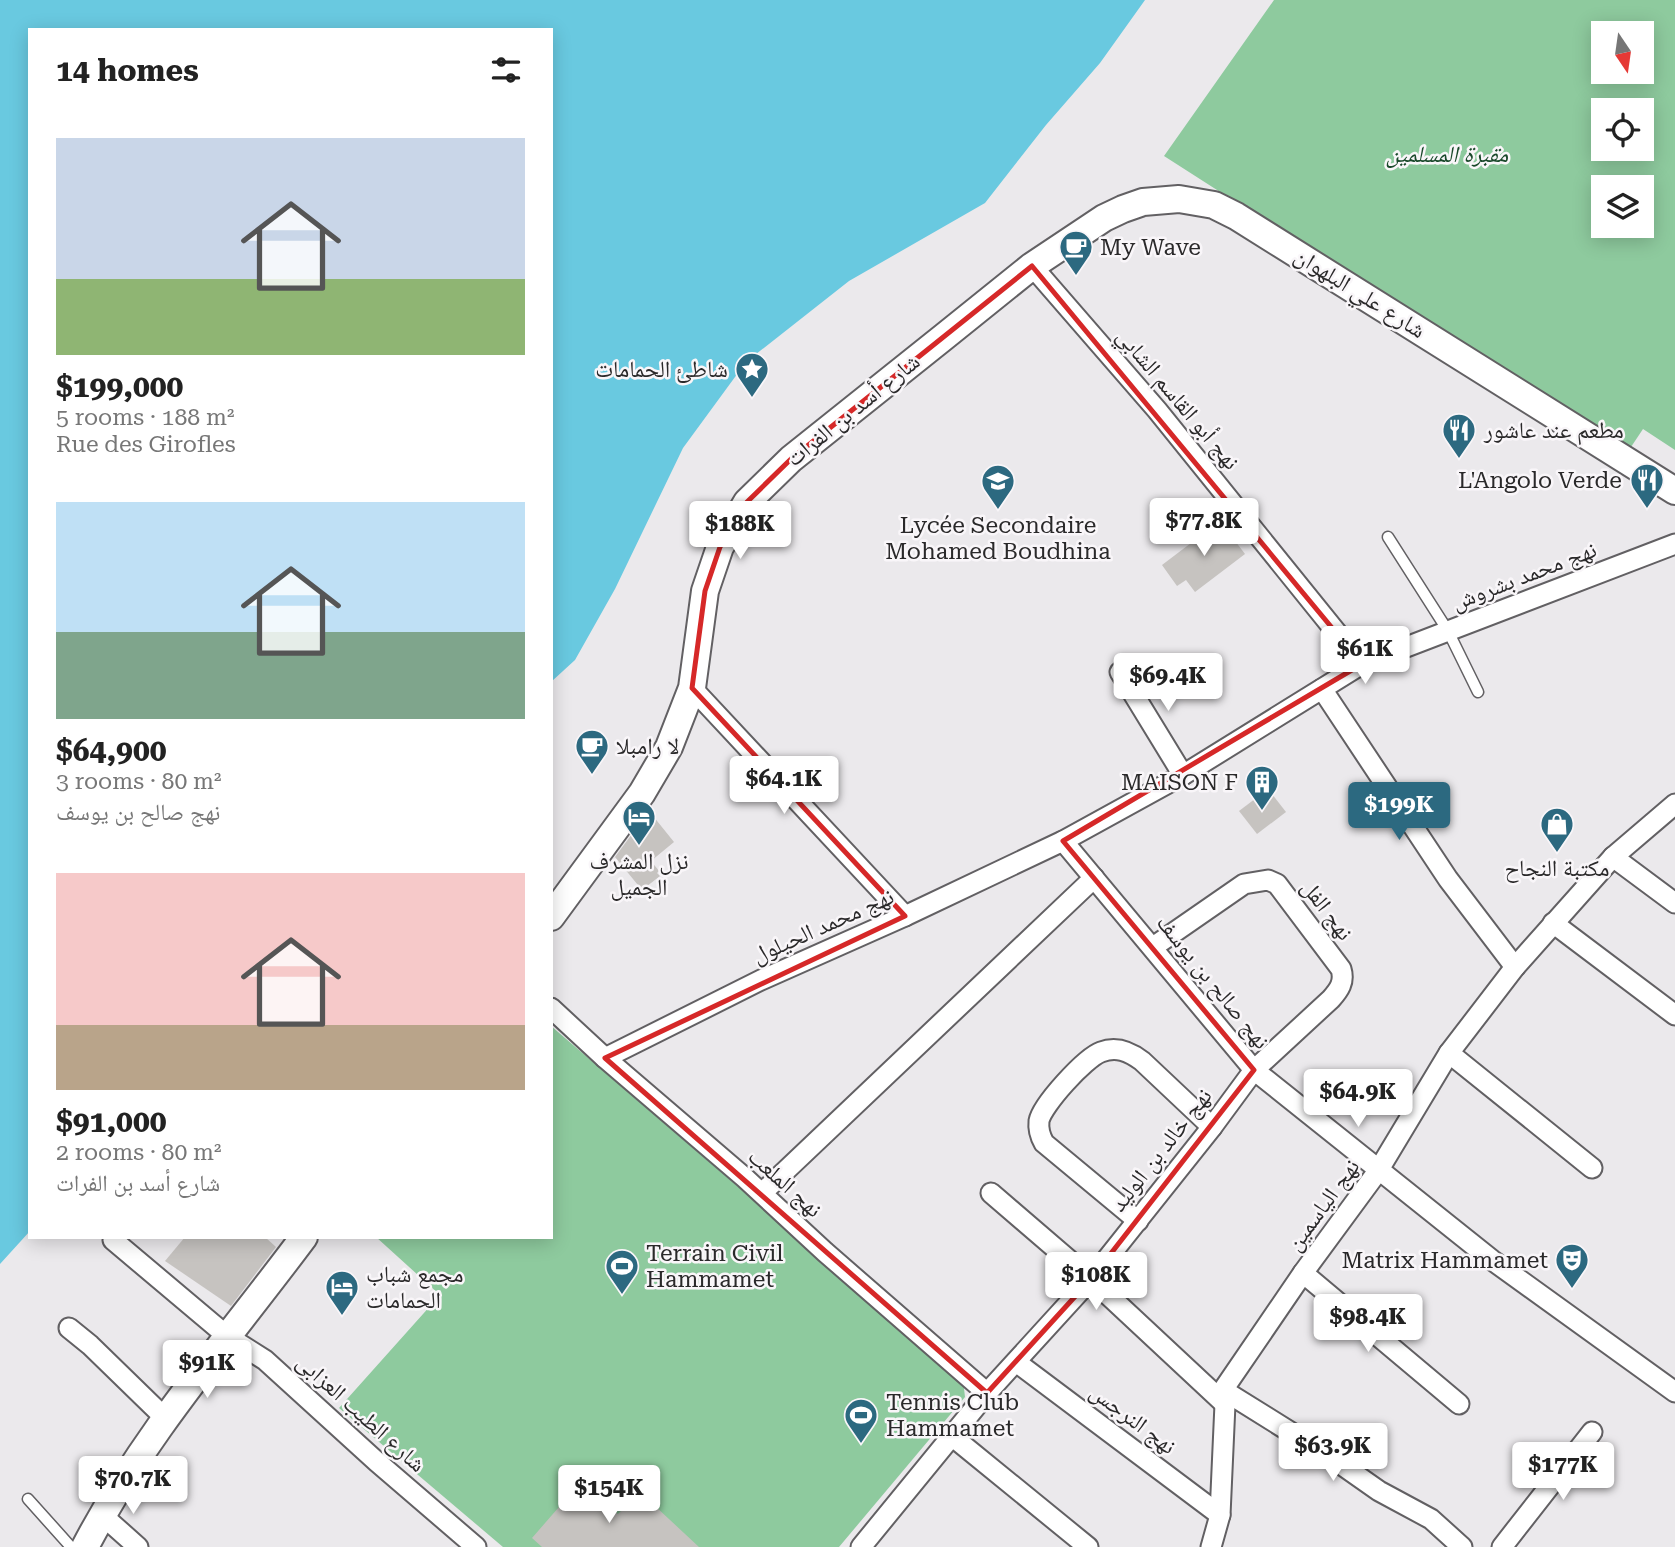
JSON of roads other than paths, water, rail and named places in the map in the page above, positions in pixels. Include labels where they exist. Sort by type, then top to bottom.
[{"type":"street","name":"شارع علي البلهوان","points":[[1032,266],[1123,208],[1168,199],[1214,205],[1236,216],[1675,491]]},
{"type":"street","name":"نهج أبو القاسم الشابي","points":[[1032,266],[1157,410],[1362,664]]},
{"type":"street","name":"شارع أسد بن الفرات","points":[[553,914],[642,793],[669,747],[692,688],[705,591],[720,547],[747,502],[791,459],[1032,266]]},
{"type":"street","name":"نهج محمد بشروش","points":[[1063,841],[1182,775],[1362,664],[1675,544]]},
{"type":"street","points":[[1120,672],[1182,775]]},
{"type":"street","points":[[692,688],[905,916]]},
{"type":"street","points":[[1322,689],[1448,879],[1515,967]]},
{"type":"street","name":"نهج الياسمين","points":[[1224,1397],[1303,1273],[1378,1171],[1449,1053],[1515,967],[1553,923],[1613,857],[1675,804]]},
{"type":"street","name":"نهج محمد الحيلول","points":[[605,1058],[761,981],[1063,841]]},
{"type":"street","name":"نهج صالح بن يوسف","points":[[1063,841],[1254,1070],[1492,1260],[1675,1392]]},
{"type":"street","points":[[1613,857],[1675,903]]},
{"type":"street","points":[[762,1194],[1094,878]]},
{"type":"street","name":"نهج الفل","points":[[1153,947],[1244,884],[1268,880],[1277,884],[1342,969],[1343,976],[1338,991],[1331,999],[1254,1070]]},
{"type":"street","points":[[1553,923],[1675,1015]]},
{"type":"street","name":"نهج الملعب","points":[[553,1010],[987,1393]]},
{"type":"street","points":[[1138,1221],[1044,1143],[1039,1132],[1039,1121],[1049,1102],[1088,1060],[1100,1052],[1115,1049],[1130,1052],[1142,1060],[1212,1127]]},
{"type":"street","points":[[1449,1053],[1592,1168]]},
{"type":"street","name":"نهج خالد بن الوليد","points":[[861,1547],[987,1393],[1091,1279],[1254,1070]]},
{"type":"street","points":[[991,1192],[1224,1397],[1332,1458],[1379,1490],[1431,1519],[1462,1547]]},
{"type":"street","points":[[85,1547],[102,1515],[165,1418],[302,1239]]},
{"type":"street","name":"شارع الطيب العزابى","points":[[113,1240],[227,1336],[265,1360],[473,1546]]},
{"type":"street","points":[[1303,1273],[1459,1404]]},
{"type":"street","points":[[69,1328],[165,1418]]},
{"type":"street","name":"نهج النرجس","points":[[1016,1362],[1220,1515]]},
{"type":"street","points":[[1211,1547],[1220,1515],[1224,1397]]},
{"type":"street","points":[[1502,1547],[1592,1432]]},
{"type":"street","points":[[953,1437],[1088,1547]]},
{"type":"street","points":[[102,1515],[138,1547]]},
{"type":"lane","points":[[1388,537],[1448,631],[1478,692]]},
{"type":"lane","points":[[28,1499],[71,1547]]},
{"type":"water","points":[[0,0],[1145,0],[1100,63],[1046,125],[985,203],[849,281],[746,362],[683,448],[615,589],[575,660],[553,680],[553,28],[28,28],[28,1233],[0,1264]]},
{"type":"place","name":"My Wave","points":[[1076,277]]},
{"type":"place","name":"شاطئ الحمامات","points":[[752,399]]},
{"type":"place","name":"مطعم عند عاشور","points":[[1459,460]]},
{"type":"place","name":"L'Angolo Verde","points":[[1647,510]]},
{"type":"place","name":"Lycée Secondaire Mohamed Boudhina","points":[[998,511]]},
{"type":"place","name":"لا رامبلا","points":[[592,776]]},
{"type":"place","name":"MAISON F","points":[[1262,812]]},
{"type":"place","name":"نزل المشرف الجميل","points":[[639,847]]},
{"type":"place","name":"مكتبة النجاح","points":[[1557,854]]},
{"type":"place","name":"Matrix Hammamet","points":[[1572,1290]]},
{"type":"place","name":"Terrain Civil Hammamet","points":[[622,1296]]},
{"type":"place","name":"مجمع شباب الحمامات","points":[[342,1317]]},
{"type":"place","name":"Tennis Club Hammamet","points":[[861,1445]]},
{"type":"park label","name":"مقبرة المسلمين","points":[[1447,154]]}]
